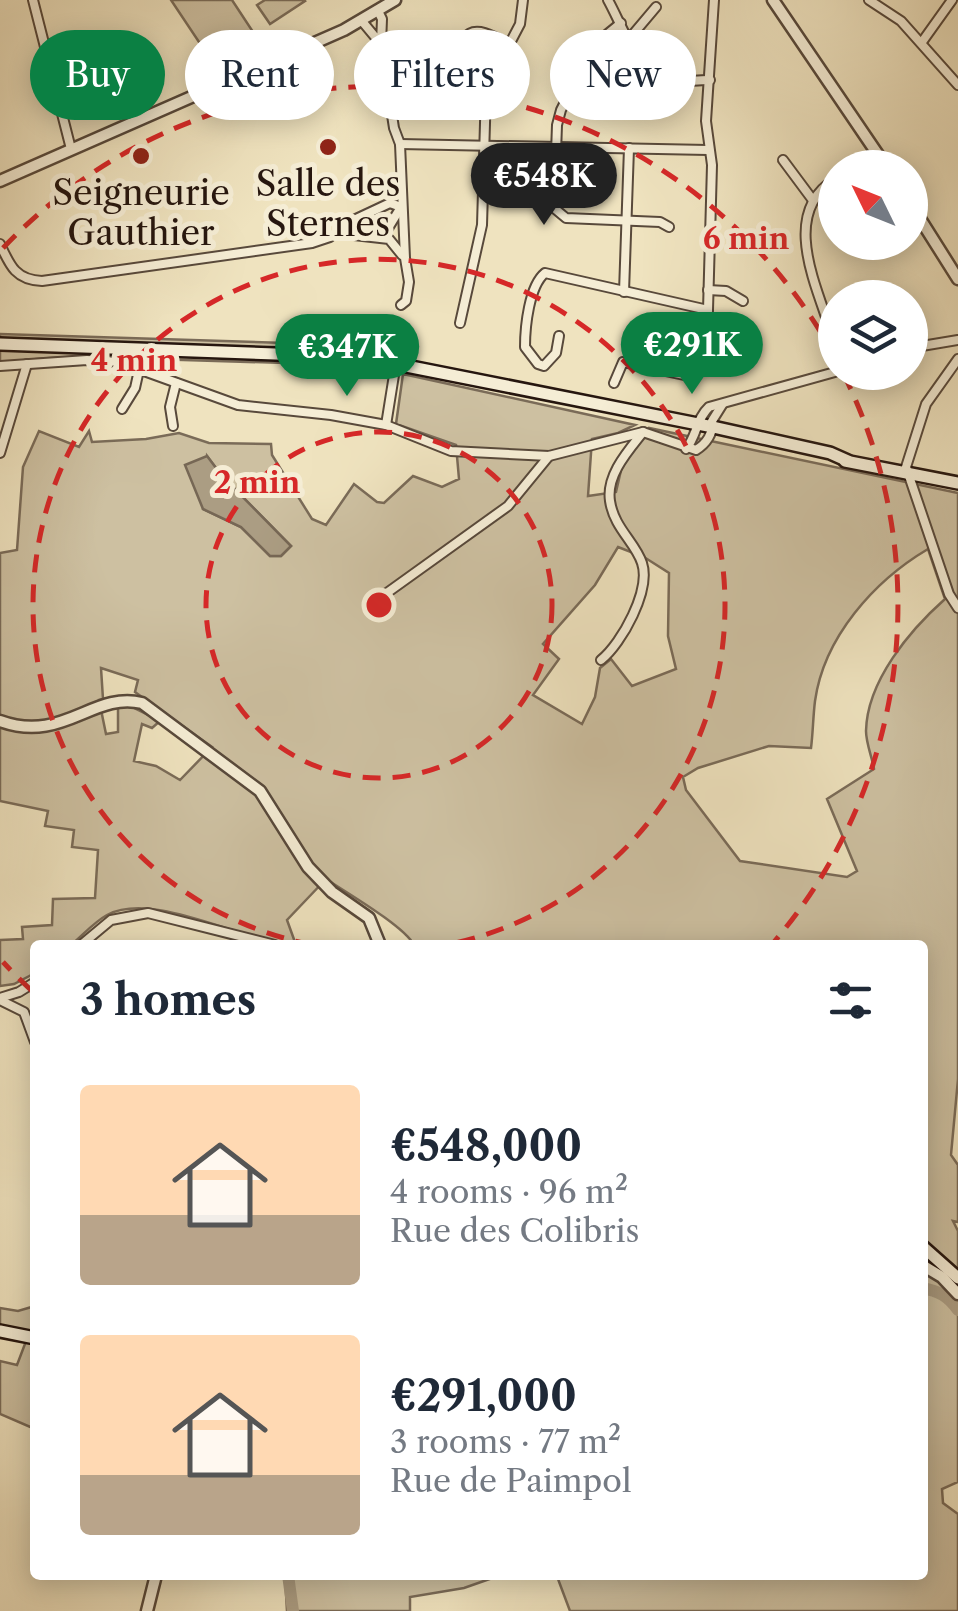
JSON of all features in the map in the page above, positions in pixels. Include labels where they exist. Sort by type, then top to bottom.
[{"type":"main road","points":[[0,344],[330,354],[514,388],[958,483]]},
{"type":"main road","points":[[928,1251],[958,1278]]},
{"type":"main road","points":[[0,1331],[30,1337]]},
{"type":"street","points":[[33,0],[71,149]]},
{"type":"street","points":[[0,181],[344,30],[395,0]]},
{"type":"street","points":[[517,30],[522,0]]},
{"type":"street","points":[[608,0],[624,30]]},
{"type":"street","points":[[614,383],[623,362],[684,376],[691,371],[706,331],[712,165],[706,121],[714,0]]},
{"type":"street","points":[[773,0],[876,150]]},
{"type":"street","points":[[869,0],[901,21],[958,85]]},
{"type":"street","points":[[922,42],[952,0]]},
{"type":"street","points":[[637,30],[656,7]]},
{"type":"street","points":[[378,11],[382,30]]},
{"type":"street","points":[[361,20],[369,30]]},
{"type":"street","points":[[621,23],[600,36],[562,110],[556,146],[554,208],[566,218],[660,222],[670,227]]},
{"type":"street","points":[[696,79],[710,80]]},
{"type":"street","points":[[393,120],[400,144],[404,258],[409,282],[406,301],[401,305]]},
{"type":"street","points":[[460,324],[482,225],[484,120]]},
{"type":"street","points":[[400,144],[708,150]]},
{"type":"street","points":[[624,292],[628,148]]},
{"type":"street","points":[[783,160],[812,200]]},
{"type":"street","points":[[818,195],[805,219],[805,242],[818,286]]},
{"type":"street","points":[[401,207],[390,203],[343,226],[344,234],[382,238],[396,245],[404,258]]},
{"type":"street","points":[[382,238],[401,207]]},
{"type":"street","points":[[928,232],[958,279]]},
{"type":"street","points":[[0,244],[10,268],[19,276],[42,281],[312,243],[330,237]]},
{"type":"street","points":[[559,336],[556,353],[544,366],[525,347],[534,292],[538,279],[545,273],[708,310]]},
{"type":"street","points":[[708,290],[726,291],[743,301]]},
{"type":"street","points":[[928,345],[958,340]]},
{"type":"street","points":[[958,359],[937,386],[920,418],[906,472],[949,594],[958,608]]},
{"type":"street","points":[[0,366],[88,360],[119,362],[238,406],[332,415],[386,426],[450,450],[549,456],[643,432],[696,450],[704,445],[722,405]]},
{"type":"street","points":[[0,453],[27,364]]},
{"type":"street","points":[[122,409],[136,388],[139,370]]},
{"type":"street","points":[[386,426],[394,375]]},
{"type":"street","points":[[686,449],[695,439],[709,407],[818,377]]},
{"type":"street","points":[[173,426],[170,407],[176,383]]},
{"type":"street","points":[[601,660],[611,652],[645,590],[642,562],[621,533],[609,498],[616,467],[643,432]]},
{"type":"street","points":[[384,595],[508,506],[549,456]]},
{"type":"street","points":[[0,721],[57,726],[103,705],[127,699],[142,702],[260,791],[308,867],[332,892],[370,918],[378,940]]},
{"type":"street","points":[[87,940],[111,920],[148,913],[255,940]]},
{"type":"street","points":[[0,999],[30,985]]},
{"type":"street","points":[[0,999],[24,1012],[30,1028]]},
{"type":"street","points":[[928,1268],[958,1294]]},
{"type":"street","points":[[147,1611],[155,1580]]},
{"type":"shaded area","points":[[171,0],[232,0],[252,30],[191,30]]},
{"type":"shaded area","points":[[265,0],[305,1],[270,24],[257,5]]},
{"type":"shaded area","points":[[0,334],[348,345],[349,365],[151,359],[150,369],[96,357],[0,362]]},
{"type":"shaded area","points":[[403,374],[635,425],[592,439],[588,496],[616,492],[622,466],[649,428],[958,493],[958,1079],[951,1155],[958,1165],[958,1222],[953,1221],[958,1231],[958,1482],[942,1489],[943,1503],[958,1514],[958,1611],[570,1611],[558,1580],[928,1580],[928,940],[410,940],[387,919],[326,879],[287,920],[294,940],[267,940],[174,913],[127,909],[102,918],[77,940],[30,940],[30,976],[0,986],[0,940],[23,939],[22,927],[52,925],[53,899],[95,898],[98,850],[72,847],[74,830],[45,826],[48,811],[0,801],[0,553],[17,550],[23,467],[39,431],[79,447],[89,431],[92,442],[179,433],[209,443],[271,444],[272,455],[312,519],[326,525],[354,484],[384,503],[413,476],[442,487],[459,479],[456,445],[396,424]],"holes":[[[207,456],[291,546],[281,556],[270,556],[241,527],[203,509]],[[618,547],[669,573],[668,636],[676,669],[632,686],[611,659],[600,668],[595,697],[582,724],[533,695],[559,659],[543,644],[595,585]],[[928,549],[945,599],[905,641],[874,694],[866,731],[874,769],[827,799],[857,871],[847,877],[740,861],[686,790],[683,777],[698,768],[769,746],[811,748],[820,677],[840,633],[871,594]],[[101,668],[138,680],[135,692],[212,747],[180,780],[156,766],[134,761],[142,724],[152,728],[160,721],[130,706],[118,707],[118,732],[106,734],[99,700],[103,699]]]},
{"type":"shaded area","points":[[207,456],[291,546],[281,556],[270,556],[241,527],[203,509],[185,465]]},
{"type":"shaded area","points":[[30,1307],[30,1427],[0,1414],[0,1361],[17,1365],[28,1336],[0,1325],[0,1308],[18,1311]]},
{"type":"shaded area","points":[[285,1580],[487,1580],[410,1597],[410,1611],[287,1611]]},
{"type":"waterway","points":[[928,1290],[943,1295],[958,1310]]},
{"type":"waterway","points":[[289,1580],[293,1611]]},
{"type":"place","name":"Salle des Sternes","points":[[328,147]]},
{"type":"place","name":"Seigneurie Gauthier","points":[[141,156]]}]
